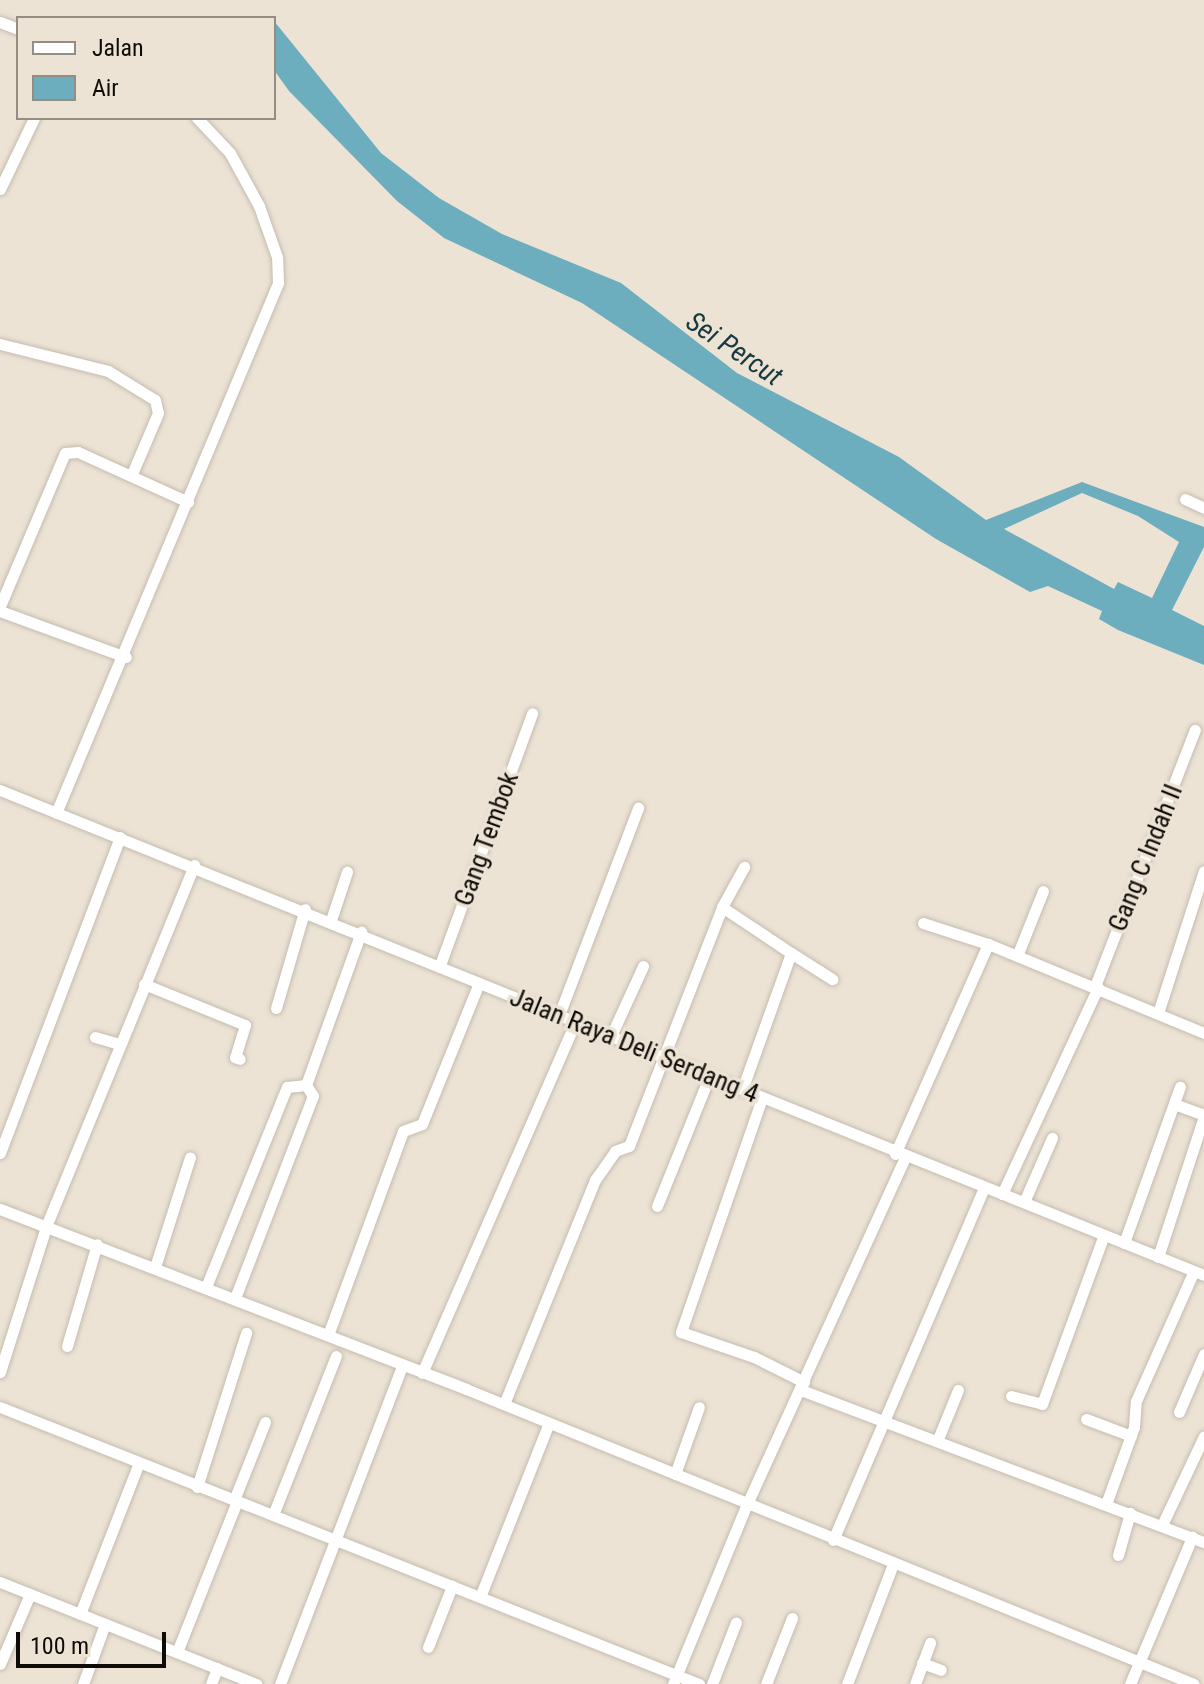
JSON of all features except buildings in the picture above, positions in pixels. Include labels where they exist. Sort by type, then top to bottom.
[{"type":"street","points":[[0,189],[33,120]]},
{"type":"street","points":[[60,815],[280,277],[259,206],[230,153],[199,120]]},
{"type":"street","points":[[0,344],[89,365],[146,391],[158,410],[132,474]]},
{"type":"street","points":[[126,657],[0,608],[65,453],[78,452],[188,502]]},
{"type":"street","points":[[1185,499],[1204,508]]},
{"type":"street","name":"Gang Tembok","points":[[440,965],[532,713]]},
{"type":"street","name":"Gang C Indah II","points":[[1002,1194],[1096,986],[1195,730]]},
{"type":"street","name":"Jalan Raya Deli Serdang 4","points":[[0,792],[305,909],[664,1061],[1199,1273]]},
{"type":"street","points":[[559,1015],[638,808]]},
{"type":"street","points":[[0,1153],[120,837]]},
{"type":"street","points":[[0,1372],[47,1224],[194,865]]},
{"type":"street","points":[[504,1404],[595,1180],[615,1151],[629,1146],[722,907],[744,867]]},
{"type":"street","points":[[1158,1013],[1204,871]]},
{"type":"street","points":[[331,920],[347,872]]},
{"type":"street","points":[[1017,956],[1043,891]]},
{"type":"street","points":[[722,907],[832,979]]},
{"type":"street","points":[[276,1008],[305,909]]},
{"type":"street","points":[[923,923],[988,944],[1096,986],[1204,1033]]},
{"type":"street","points":[[306,1085],[361,932]]},
{"type":"street","points":[[675,1680],[747,1504],[802,1386],[988,944]]},
{"type":"street","points":[[742,1090],[791,953]]},
{"type":"street","points":[[611,1036],[643,966]]},
{"type":"street","points":[[328,1335],[403,1131],[422,1124],[479,983]]},
{"type":"street","points":[[144,984],[245,1025],[235,1057],[240,1059]]},
{"type":"street","points":[[422,1373],[575,1022]]},
{"type":"street","points":[[95,1037],[120,1044]]},
{"type":"street","points":[[657,1206],[709,1077]]},
{"type":"street","points":[[206,1287],[287,1087],[306,1085]]},
{"type":"street","points":[[235,1298],[313,1096],[306,1085]]},
{"type":"street","points":[[1124,1243],[1180,1087]]},
{"type":"street","points":[[762,1098],[681,1332],[754,1357],[802,1386],[880,1419],[1204,1542]]},
{"type":"street","points":[[1158,1257],[1204,1116],[1174,1104]]},
{"type":"street","points":[[1024,1202],[1052,1138]]},
{"type":"street","points":[[155,1267],[190,1157]]},
{"type":"street","points":[[833,1540],[880,1419],[984,1187]]},
{"type":"street","points":[[0,1209],[47,1224],[504,1404],[548,1425],[1194,1684]]},
{"type":"street","points":[[1011,1396],[1042,1404],[1104,1235]]},
{"type":"street","points":[[67,1346],[97,1244]]},
{"type":"street","points":[[1106,1504],[1131,1436],[1136,1401],[1199,1273]]},
{"type":"street","points":[[197,1487],[246,1333]]},
{"type":"street","points":[[1179,1412],[1204,1354]]},
{"type":"street","points":[[273,1515],[336,1356]]},
{"type":"street","points":[[280,1684],[402,1366]]},
{"type":"street","points":[[938,1439],[958,1390]]},
{"type":"street","points":[[0,1407],[480,1597],[675,1680],[699,1684]]},
{"type":"street","points":[[675,1474],[699,1407]]},
{"type":"street","points":[[1086,1419],[1131,1436]]},
{"type":"street","points":[[177,1652],[265,1422]]},
{"type":"street","points":[[480,1597],[548,1425]]},
{"type":"street","points":[[1162,1525],[1204,1436]]},
{"type":"street","points":[[80,1614],[139,1463]]},
{"type":"street","points":[[1118,1555],[1130,1513]]},
{"type":"street","points":[[1130,1684],[1192,1537]]},
{"type":"street","points":[[847,1684],[893,1564]]},
{"type":"street","points":[[0,1582],[256,1684]]},
{"type":"street","points":[[428,1647],[452,1586]]},
{"type":"street","points":[[0,1664],[30,1594]]},
{"type":"street","points":[[766,1684],[792,1618]]},
{"type":"street","points":[[712,1684],[736,1622]]},
{"type":"street","points":[[83,1684],[105,1624]]},
{"type":"street","points":[[915,1684],[930,1643]]},
{"type":"street","points":[[922,1663],[941,1670]]},
{"type":"street","points":[[211,1684],[217,1668]]},
{"type":"water","name":"Sei Percut","points":[[276,23],[381,153],[439,198],[502,234],[621,283],[737,373],[899,457],[986,520],[1082,482],[1204,527],[1204,547],[1172,610],[1204,626],[1204,665],[1118,630],[1099,619],[1102,611],[1048,586],[1030,592],[936,539],[582,303],[444,238],[397,201],[289,91],[276,73]],"holes":[[[1082,493],[1138,516],[1179,542],[1152,598],[1118,582],[1114,589],[1004,529]]]}]
